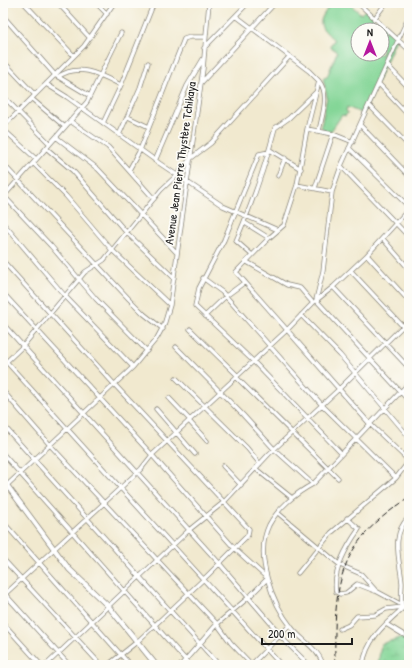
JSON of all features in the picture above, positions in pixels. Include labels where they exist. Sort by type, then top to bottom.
[{"type":"street","points":[[24,3],[74,56]]},
{"type":"street","points":[[58,3],[90,38]]},
{"type":"street","points":[[96,3],[107,14]]},
{"type":"street","points":[[57,76],[90,38],[114,3]]},
{"type":"street","name":"Avenue Jean Pierre Thystère Tchikaya","points":[[5,488],[19,472],[35,459],[133,367],[147,351],[163,327],[170,305],[188,183],[208,3]]},
{"type":"street","points":[[204,48],[248,3]]},
{"type":"street","points":[[200,84],[275,3]]},
{"type":"street","points":[[358,3],[409,50]]},
{"type":"street","points":[[374,19],[386,3]]},
{"type":"street","points":[[103,123],[121,85],[152,5]]},
{"type":"street","points":[[3,16],[57,76],[90,96]]},
{"type":"street","points":[[236,16],[253,27],[289,57],[309,71],[319,81],[325,91],[319,131]]},
{"type":"street","points":[[315,302],[323,271],[332,192],[349,148],[388,66],[409,16]]},
{"type":"street","points":[[121,33],[101,76],[82,108],[3,196],[51,246],[78,279],[147,351]]},
{"type":"street","points":[[129,170],[140,150],[184,39],[190,37],[204,38]]},
{"type":"street","points":[[3,365],[23,346],[51,314],[84,272],[98,265],[161,190],[177,175],[190,158],[211,143],[289,57]]},
{"type":"street","points":[[155,161],[187,86],[203,58]]},
{"type":"street","points":[[3,61],[35,95]]},
{"type":"street","points":[[119,135],[128,117],[148,63]]},
{"type":"street","points":[[388,66],[409,88]]},
{"type":"street","points":[[36,160],[3,128],[46,84],[64,73],[80,70],[101,76],[121,85]]},
{"type":"street","points":[[298,573],[318,548],[347,518],[396,478],[409,461],[369,423],[236,272],[269,238],[284,225],[298,185],[307,129],[319,81]]},
{"type":"street","points":[[46,84],[155,161],[223,206],[278,230]]},
{"type":"street","points":[[379,84],[409,116]]},
{"type":"street","points":[[252,255],[236,242],[248,216],[275,128],[289,118],[317,91]]},
{"type":"street","points":[[3,96],[50,144]]},
{"type":"street","points":[[32,98],[65,127]]},
{"type":"street","points":[[369,105],[409,146]]},
{"type":"street","points":[[128,117],[149,127]]},
{"type":"street","points":[[70,121],[108,147],[154,198]]},
{"type":"street","points":[[360,125],[409,176]]},
{"type":"street","points":[[307,129],[333,134],[352,142]]},
{"type":"street","points":[[315,188],[333,134]]},
{"type":"street","points":[[56,137],[98,169],[142,214],[177,253]]},
{"type":"street","points":[[46,148],[73,171],[126,232],[174,278]]},
{"type":"street","points":[[69,665],[4,594],[138,472],[152,455],[189,420],[270,346],[315,302],[351,271],[383,239],[409,208],[349,148]]},
{"type":"street","points":[[301,169],[285,158],[269,151],[259,154],[237,212],[224,240],[198,288],[194,306],[253,361],[341,453]]},
{"type":"street","points":[[278,176],[285,158]]},
{"type":"street","points":[[33,163],[66,196],[111,249],[170,305]]},
{"type":"street","points":[[3,164],[144,314],[163,327]]},
{"type":"street","points":[[342,166],[409,238]]},
{"type":"street","points":[[298,185],[332,192]]},
{"type":"street","points":[[3,223],[65,296],[133,367]]},
{"type":"street","points":[[244,223],[269,238]]},
{"type":"street","points":[[383,239],[409,269]]},
{"type":"street","points":[[367,255],[409,301]]},
{"type":"street","points":[[3,261],[114,384],[249,529],[248,535],[235,549],[138,641],[108,665]]},
{"type":"street","points":[[247,262],[287,285],[300,288],[370,358],[409,401]]},
{"type":"street","points":[[351,271],[409,333]]},
{"type":"street","points":[[203,278],[214,285],[226,296],[322,405],[396,478]]},
{"type":"street","points":[[205,316],[226,296],[245,282]]},
{"type":"street","points":[[333,287],[409,368]]},
{"type":"street","points":[[3,294],[152,455],[235,549],[267,578]]},
{"type":"street","points":[[302,315],[340,355],[354,374],[385,407],[409,437]]},
{"type":"street","points":[[46,665],[109,607],[156,559],[188,530],[224,502],[274,449],[339,389],[409,320]]},
{"type":"street","points":[[3,324],[83,414],[138,472],[249,597],[280,635],[309,665]]},
{"type":"street","points":[[190,329],[291,433],[338,478]]},
{"type":"street","points":[[176,347],[220,391],[274,449],[313,484]]},
{"type":"street","points":[[3,358],[281,665]]},
{"type":"street","points":[[176,378],[247,448],[260,464]]},
{"type":"street","points":[[323,665],[316,652],[290,625],[274,598],[267,578],[266,542],[269,526],[278,513],[292,498],[313,484],[326,468],[409,382]]},
{"type":"street","points":[[3,391],[50,445],[187,594],[217,624],[231,644],[252,665],[290,625]]},
{"type":"street","points":[[169,398],[207,441]]},
{"type":"street","points":[[156,409],[195,454]]},
{"type":"street","points":[[3,425],[219,665]]},
{"type":"street","points":[[3,454],[190,665]]},
{"type":"street","points":[[223,466],[241,485]]},
{"type":"street","points":[[256,469],[292,498]]},
{"type":"street","points":[[3,480],[5,488],[54,548],[69,569],[109,607],[156,665]]},
{"type":"street","points":[[278,513],[340,565],[360,574],[376,591]]},
{"type":"street","points":[[363,665],[366,648],[402,607],[402,583],[397,548],[399,529],[409,517]]},
{"type":"street","points":[[347,518],[358,529],[350,541],[340,565],[335,580],[336,592],[343,594],[357,584],[376,591],[402,607]]},
{"type":"street","points":[[3,522],[130,665]]},
{"type":"street","points":[[3,559],[100,665]]},
{"type":"street","points":[[181,665],[217,624],[249,597],[267,578]]},
{"type":"street","points":[[340,629],[349,625],[357,616],[375,615],[386,609],[409,606]]},
{"type":"street","points":[[3,624],[41,665]]},
{"type":"street","points":[[386,624],[404,635]]},
{"type":"street","points":[[3,658],[10,665]]},
{"type":"green space","points":[[331,3],[355,3],[352,6],[361,14],[366,9],[374,17],[371,22],[350,22],[350,62],[386,62],[363,114],[347,107],[346,111],[348,113],[345,116],[342,115],[331,131],[324,131],[321,126],[327,97],[323,78],[327,77],[337,52],[330,46],[334,40],[322,26],[321,19]]},
{"type":"green space","points":[[390,30],[397,37],[390,53]]},
{"type":"green space","points":[[409,632],[409,665],[378,665],[381,644],[400,638]]},
{"type":"railway","points":[[335,665],[336,612],[339,589],[344,569],[353,550],[366,532],[385,515],[409,498]]}]
